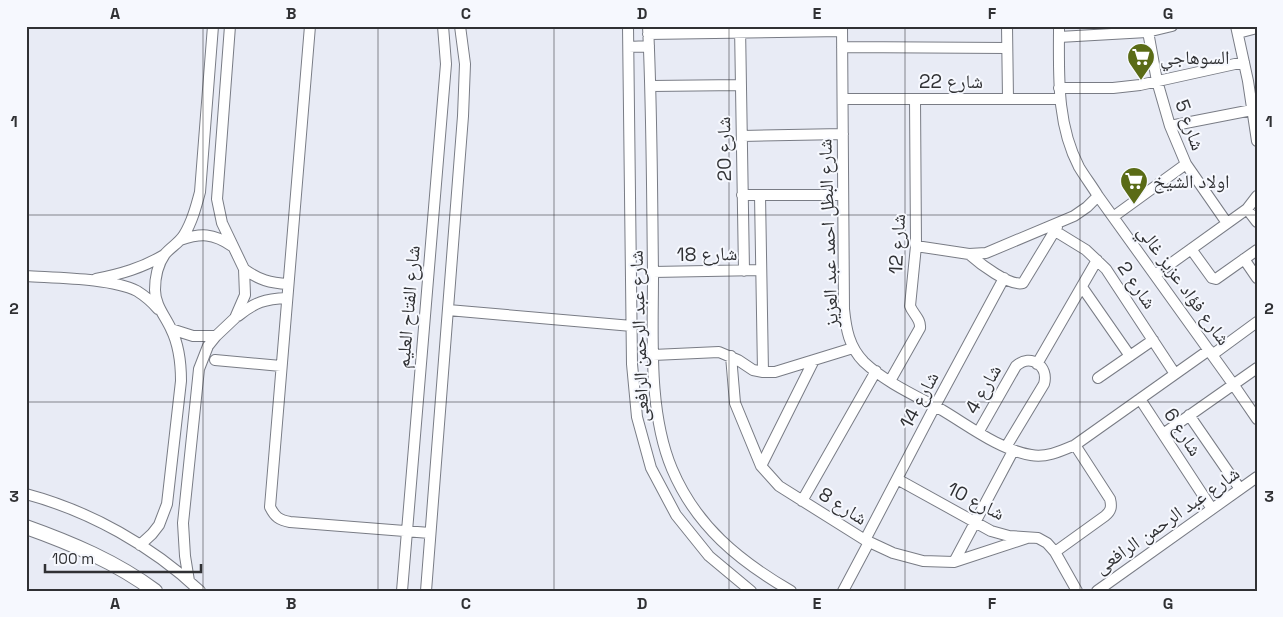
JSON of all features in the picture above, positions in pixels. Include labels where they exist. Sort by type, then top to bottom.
[{"type":"street","points":[[88,280],[124,274],[139,269],[165,254],[180,240],[193,216],[200,192],[213,26]]},
{"type":"street","points":[[230,26],[217,186],[221,217],[232,246],[244,269],[245,295],[235,318]]},
{"type":"street","points":[[310,26],[270,507],[274,515],[281,521],[430,533]]},
{"type":"street","name":"شارع الفتاح العليم","points":[[402,591],[446,64],[443,26]]},
{"type":"street","points":[[426,591],[464,116],[465,64],[460,26]]},
{"type":"street","name":"شارع عبد الرحمن الرافعى","points":[[628,26],[632,364],[637,417],[651,468],[676,515],[709,556],[750,591]]},
{"type":"street","points":[[1007,26],[1008,99]]},
{"type":"street","points":[[1059,32],[1147,29],[1172,26]]},
{"type":"street","points":[[1257,28],[1237,30],[1244,62],[1253,80],[1252,110],[1257,141]]},
{"type":"street","points":[[648,30],[842,29]]},
{"type":"street","name":"شارع البطل احمد عبد العزيز","points":[[842,29],[844,309],[846,330],[853,348],[863,361],[876,371],[1010,449],[1032,456],[1054,454],[1075,445],[1175,374],[1257,322]]},
{"type":"street","name":"شارع 5","points":[[1147,29],[1157,81],[1170,126],[1186,164],[1227,223]]},
{"type":"street","name":"شارع عبد الرحمن الرافعى","points":[[648,30],[651,86],[653,355],[659,426],[672,470],[694,510],[724,544],[760,573],[791,591]]},
{"type":"street","name":"شارع 20","points":[[740,30],[744,271]]},
{"type":"street","name":"شارع فؤاد عزيز غالي","points":[[1059,32],[1059,94],[1066,134],[1079,166],[1098,196],[1234,384],[1257,419]]},
{"type":"street","points":[[629,47],[649,46]]},
{"type":"street","points":[[842,46],[1007,48]]},
{"type":"street","name":"شارع 22","points":[[843,99],[1008,99],[1126,87],[1244,62]]},
{"type":"street","points":[[651,86],[741,85]]},
{"type":"street","name":"شارع 12","points":[[890,380],[920,328],[919,320],[912,312],[910,306],[916,246],[915,99]]},
{"type":"street","points":[[1170,126],[1252,110]]},
{"type":"street","points":[[742,136],[843,134]]},
{"type":"street","points":[[1114,217],[1186,164]]},
{"type":"street","points":[[742,195],[843,195]]},
{"type":"street","name":"شارع 20","points":[[760,195],[763,372]]},
{"type":"street","points":[[916,246],[969,254],[986,253],[1057,227],[1087,207],[1098,196]]},
{"type":"street","points":[[1155,275],[1246,209],[1257,196]]},
{"type":"street","points":[[1246,209],[1257,222]]},
{"type":"street","points":[[969,254],[982,265],[1004,278],[1018,284],[1023,283],[1057,227]]},
{"type":"street","name":"شارع 2","points":[[1057,227],[1097,260],[1114,279],[1175,374]]},
{"type":"street","points":[[180,240],[193,236],[207,235],[221,238],[232,246]]},
{"type":"street","points":[[1191,249],[1212,278],[1216,279],[1257,250]]},
{"type":"street","points":[[160,311],[155,292],[157,272],[165,254]]},
{"type":"street","points":[[1244,259],[1257,278]]},
{"type":"street","points":[[954,562],[1044,384],[1046,377],[1044,369],[1037,364],[1097,260]]},
{"type":"street","points":[[244,269],[257,278],[272,284],[288,284]]},
{"type":"street","name":"شارع 18","points":[[652,272],[761,270]]},
{"type":"street","points":[[26,276],[88,280],[124,286],[150,300],[171,328],[179,354],[181,380],[167,504],[159,525],[140,545]]},
{"type":"street","name":"شارع 14","points":[[843,591],[897,479],[1004,278]]},
{"type":"street","points":[[1082,287],[1130,356]]},
{"type":"street","points":[[190,581],[185,556],[183,524],[197,382],[203,357],[216,336],[250,306],[268,299],[287,298]]},
{"type":"street","points":[[448,310],[632,326]]},
{"type":"street","points":[[171,328],[193,336],[216,336]]},
{"type":"street","points":[[1098,378],[1153,340]]},
{"type":"street","points":[[653,355],[719,352],[730,356],[753,370],[774,372],[853,348]]},
{"type":"street","name":"شارع 8","points":[[730,356],[735,403],[761,466],[779,486],[867,541],[893,554],[923,561],[954,562],[1027,538]]},
{"type":"street","points":[[214,360],[281,366]]},
{"type":"street","points":[[761,466],[814,360]]},
{"type":"street","name":"شارع 4","points":[[979,432],[1016,366],[1022,361],[1030,360],[1037,364]]},
{"type":"street","points":[[1163,434],[1257,368]]},
{"type":"street","points":[[802,501],[876,371]]},
{"type":"street","name":"شارع 6","points":[[1140,398],[1212,509]]},
{"type":"street","points":[[1189,415],[1240,489]]},
{"type":"street","points":[[1055,552],[1110,512],[1112,506],[1110,499],[1075,445]]},
{"type":"street","name":"شارع عبد الرحمن الرافعى","points":[[1097,591],[1257,477]]},
{"type":"street","name":"شارع 10","points":[[897,479],[991,531],[1008,536],[1038,538],[1048,543],[1077,591]]},
{"type":"street","points":[[26,494],[50,501],[96,520],[140,545],[190,581],[200,591]]},
{"type":"street","points":[[26,527],[65,541],[108,562],[155,591]]},
{"type":"place","name":"السوهاجي","points":[[1141,81]]},
{"type":"place","name":"اولاد الشيخ","points":[[1134,205]]}]
